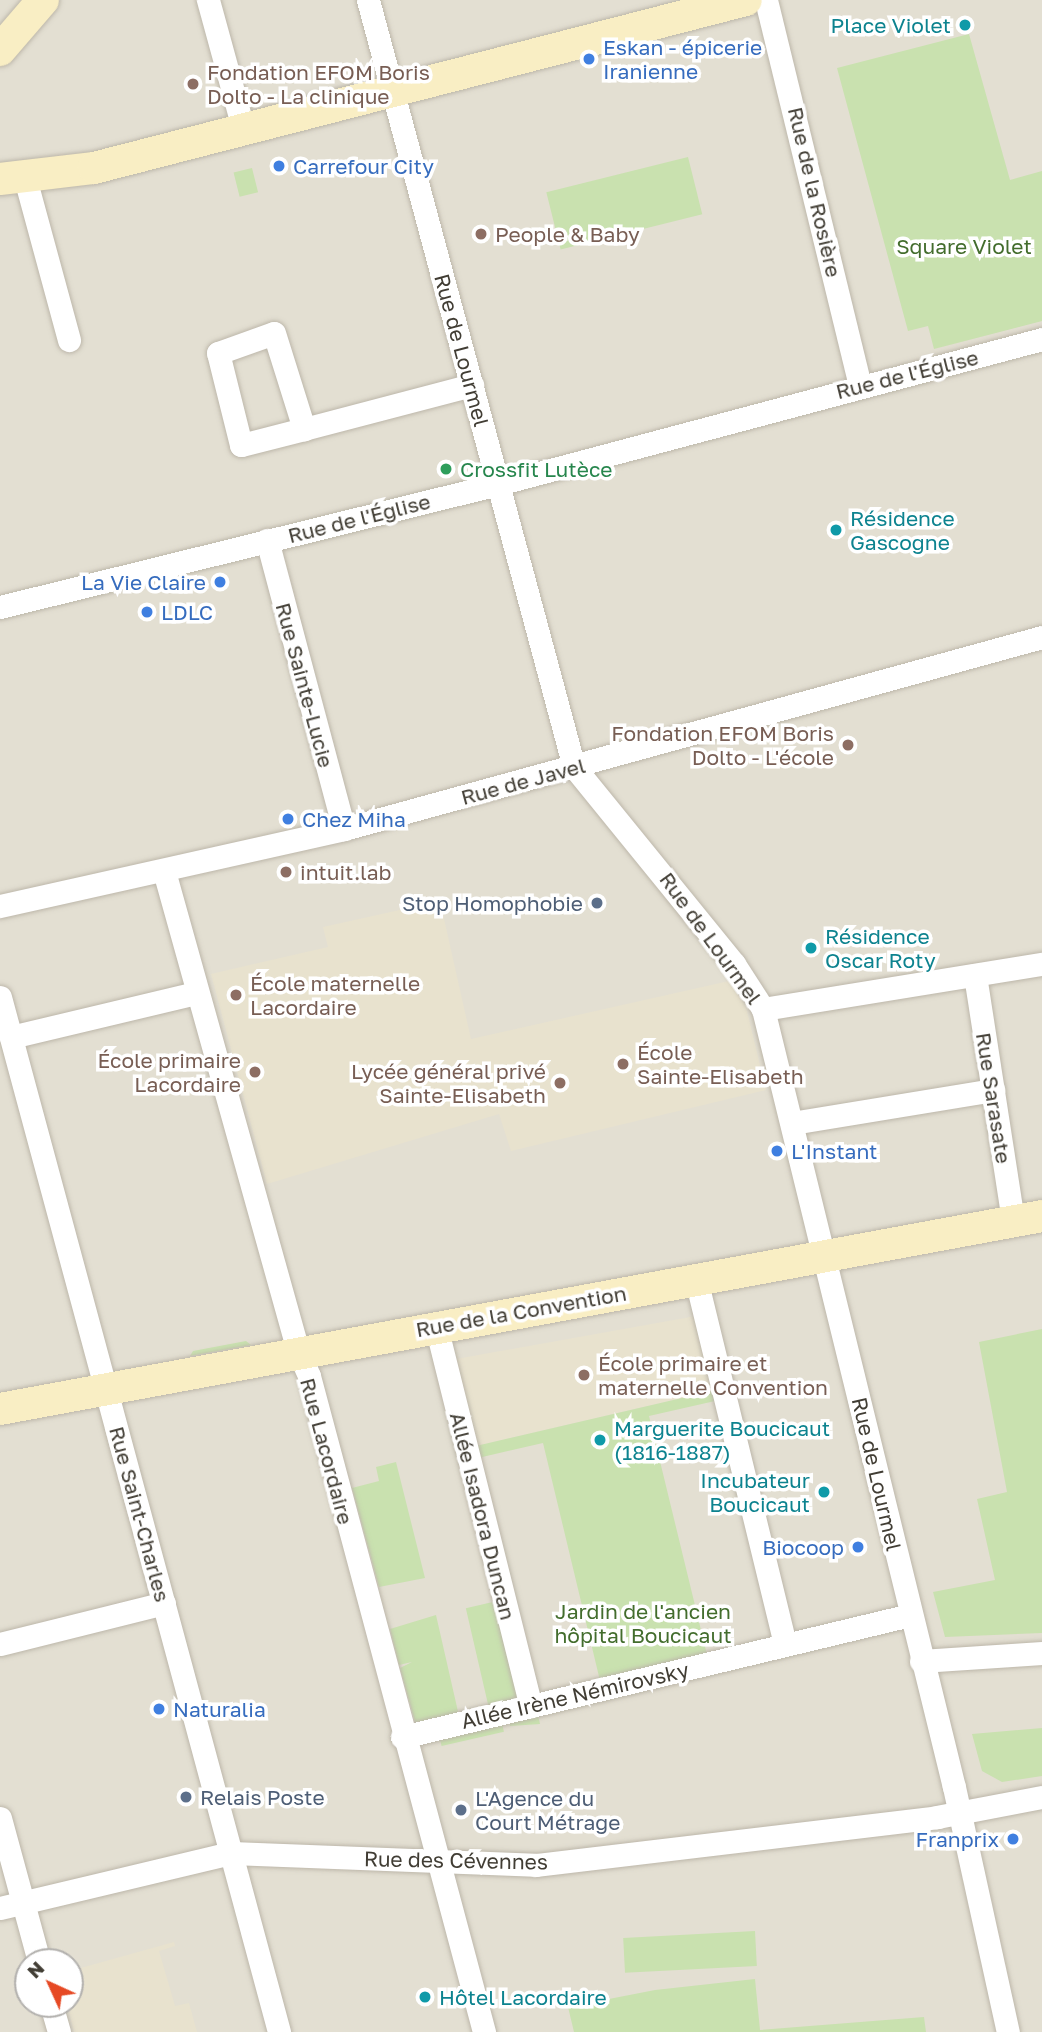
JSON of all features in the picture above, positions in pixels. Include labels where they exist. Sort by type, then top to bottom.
[{"type":"main road","points":[[0,50],[43,0]]},
{"type":"main road","points":[[13,178],[94,168],[746,0]]},
{"type":"main road","name":"Rue de la Convention","points":[[0,1409],[298,1351],[1028,1218]]},
{"type":"street","points":[[208,0],[243,128]]},
{"type":"street","name":"Rue de Lourmel","points":[[368,0],[574,767],[701,921],[757,994],[763,1009],[825,1255],[1008,2032]]},
{"type":"street","name":"Rue de la Rosière","points":[[766,0],[860,385]]},
{"type":"street","points":[[13,178],[69,340]]},
{"type":"street","points":[[304,429],[274,333],[218,353],[240,445],[304,429],[472,385]]},
{"type":"street","name":"Rue de l'Église","points":[[0,607],[498,484],[860,385],[1042,339]]},
{"type":"street","name":"Rue Sainte-Lucie","points":[[267,540],[344,829]]},
{"type":"street","name":"Rue de Javel","points":[[0,906],[344,829],[1042,637]]},
{"type":"street","name":"Rue Lacordaire","points":[[164,871],[298,1351],[309,1376],[402,1737],[484,2032]]},
{"type":"street","points":[[763,1009],[1042,964]]},
{"type":"street","name":"Rue Sarasate","points":[[975,975],[993,1090],[1028,1218]]},
{"type":"street","points":[[11,1037],[196,993]]},
{"type":"street","name":"Rue Saint-Charles","points":[[0,996],[279,2032]]},
{"type":"street","points":[[792,1124],[993,1090]]},
{"type":"street","points":[[696,1279],[785,1643]]},
{"type":"street","name":"Allée Isadora Duncan","points":[[436,1326],[531,1706]]},
{"type":"street","points":[[0,1644],[164,1603]]},
{"type":"street","name":"Allée Irène Némirovsky","points":[[402,1737],[910,1615]]},
{"type":"street","points":[[921,1661],[1042,1653]]},
{"type":"street","name":"Rue des Cévennes","points":[[11,1906],[230,1853],[536,1865],[958,1814],[1042,1797]]},
{"type":"street","points":[[0,1818],[11,1906],[32,1948]]},
{"type":"shaded area","points":[[0,0],[1042,0],[1042,2032],[0,2032]]},
{"type":"shaded area","points":[[440,901],[471,1039],[729,981],[746,1007],[766,1090],[511,1151],[499,1114],[267,1184],[211,974],[328,947],[323,927]]},
{"type":"shaded area","name":"École primaire et maternelle Convention","points":[[696,1316],[712,1391],[476,1446],[456,1359]]},
{"type":"shaded area","points":[[174,1942],[175,1946],[159,1951],[175,2006],[189,2003],[197,2032],[74,2032],[70,2018],[84,2018],[84,1967]]},
{"type":"green space","name":"Square Violet","points":[[969,34],[1010,180],[1042,171],[1042,321],[934,349],[928,326],[908,331],[837,68]]},
{"type":"green space","points":[[688,157],[702,214],[561,250],[546,192]]},
{"type":"green space","points":[[252,168],[258,192],[240,197],[234,173]]},
{"type":"green space","points":[[1042,1329],[1042,1633],[945,1637],[933,1592],[995,1580],[977,1499],[1007,1492],[979,1342]]},
{"type":"green space","points":[[246,1341],[251,1345],[190,1356],[193,1351]]},
{"type":"green space","name":"Jardin de l'ancien hôpital Boucicaut","points":[[712,1391],[715,1401],[649,1416],[709,1663],[602,1689],[543,1443],[478,1458],[476,1446]]},
{"type":"green space","points":[[396,1462],[425,1578],[379,1587],[352,1488],[379,1481],[376,1467]]},
{"type":"green space","points":[[497,1601],[520,1702],[489,1710],[466,1608]]},
{"type":"green space","points":[[436,1615],[459,1716],[415,1722],[400,1668],[412,1662],[399,1665],[390,1629]]},
{"type":"green space","points":[[537,1711],[540,1724],[510,1726],[508,1718]]},
{"type":"green space","points":[[501,1719],[504,1732],[442,1746],[439,1733]]},
{"type":"green space","points":[[1042,1728],[1042,1776],[1002,1782],[982,1771],[972,1734]]},
{"type":"green space","points":[[755,1931],[757,1966],[625,1973],[623,1938]]},
{"type":"green space","points":[[755,1979],[760,2030],[924,2017],[926,2032],[574,2032],[568,2007],[655,1990]]},
{"type":"place","name":"Place Violet","points":[[965,25]]},
{"type":"place","name":"Eskan - épicerie Iranienne","points":[[589,59]]},
{"type":"place","name":"Fondation EFOM Boris Dolto - La clinique","points":[[193,84]]},
{"type":"place","name":"Carrefour City","points":[[279,166]]},
{"type":"place","name":"People & Baby","points":[[481,234]]},
{"type":"place","name":"Crossfit Lutèce","points":[[446,469]]},
{"type":"place","name":"Résidence Gascogne","points":[[836,530]]},
{"type":"place","name":"La Vie Claire","points":[[220,582]]},
{"type":"place","name":"LDLC","points":[[147,612]]},
{"type":"place","name":"Fondation EFOM Boris Dolto - L'école","points":[[848,745]]},
{"type":"place","name":"Chez Miha","points":[[288,819]]},
{"type":"place","name":"intuit.lab","points":[[286,872]]},
{"type":"place","name":"Stop Homophobie","points":[[597,903]]},
{"type":"place","name":"Résidence Oscar Roty","points":[[811,948]]},
{"type":"place","name":"École maternelle Lacordaire","points":[[236,995]]},
{"type":"place","name":"École Sainte-Elisabeth","points":[[623,1064]]},
{"type":"place","name":"École primaire Lacordaire","points":[[255,1072]]},
{"type":"place","name":"Lycée général privé Sainte-Elisabeth","points":[[560,1083]]},
{"type":"place","name":"L'Instant","points":[[777,1151]]},
{"type":"place","name":"École primaire et maternelle Convention","points":[[584,1375]]},
{"type":"place","name":"Marguerite Boucicaut (1816-1887)","points":[[600,1440]]},
{"type":"place","name":"Incubateur Boucicaut","points":[[824,1492]]},
{"type":"place","name":"Biocoop","points":[[858,1547]]},
{"type":"place","name":"Naturalia","points":[[159,1709]]},
{"type":"place","name":"Relais Poste","points":[[186,1797]]},
{"type":"place","name":"L'Agence du Court Métrage","points":[[461,1810]]},
{"type":"place","name":"Franprix","points":[[1013,1839]]},
{"type":"place","name":"Hôtel Lacordaire","points":[[425,1997]]}]
